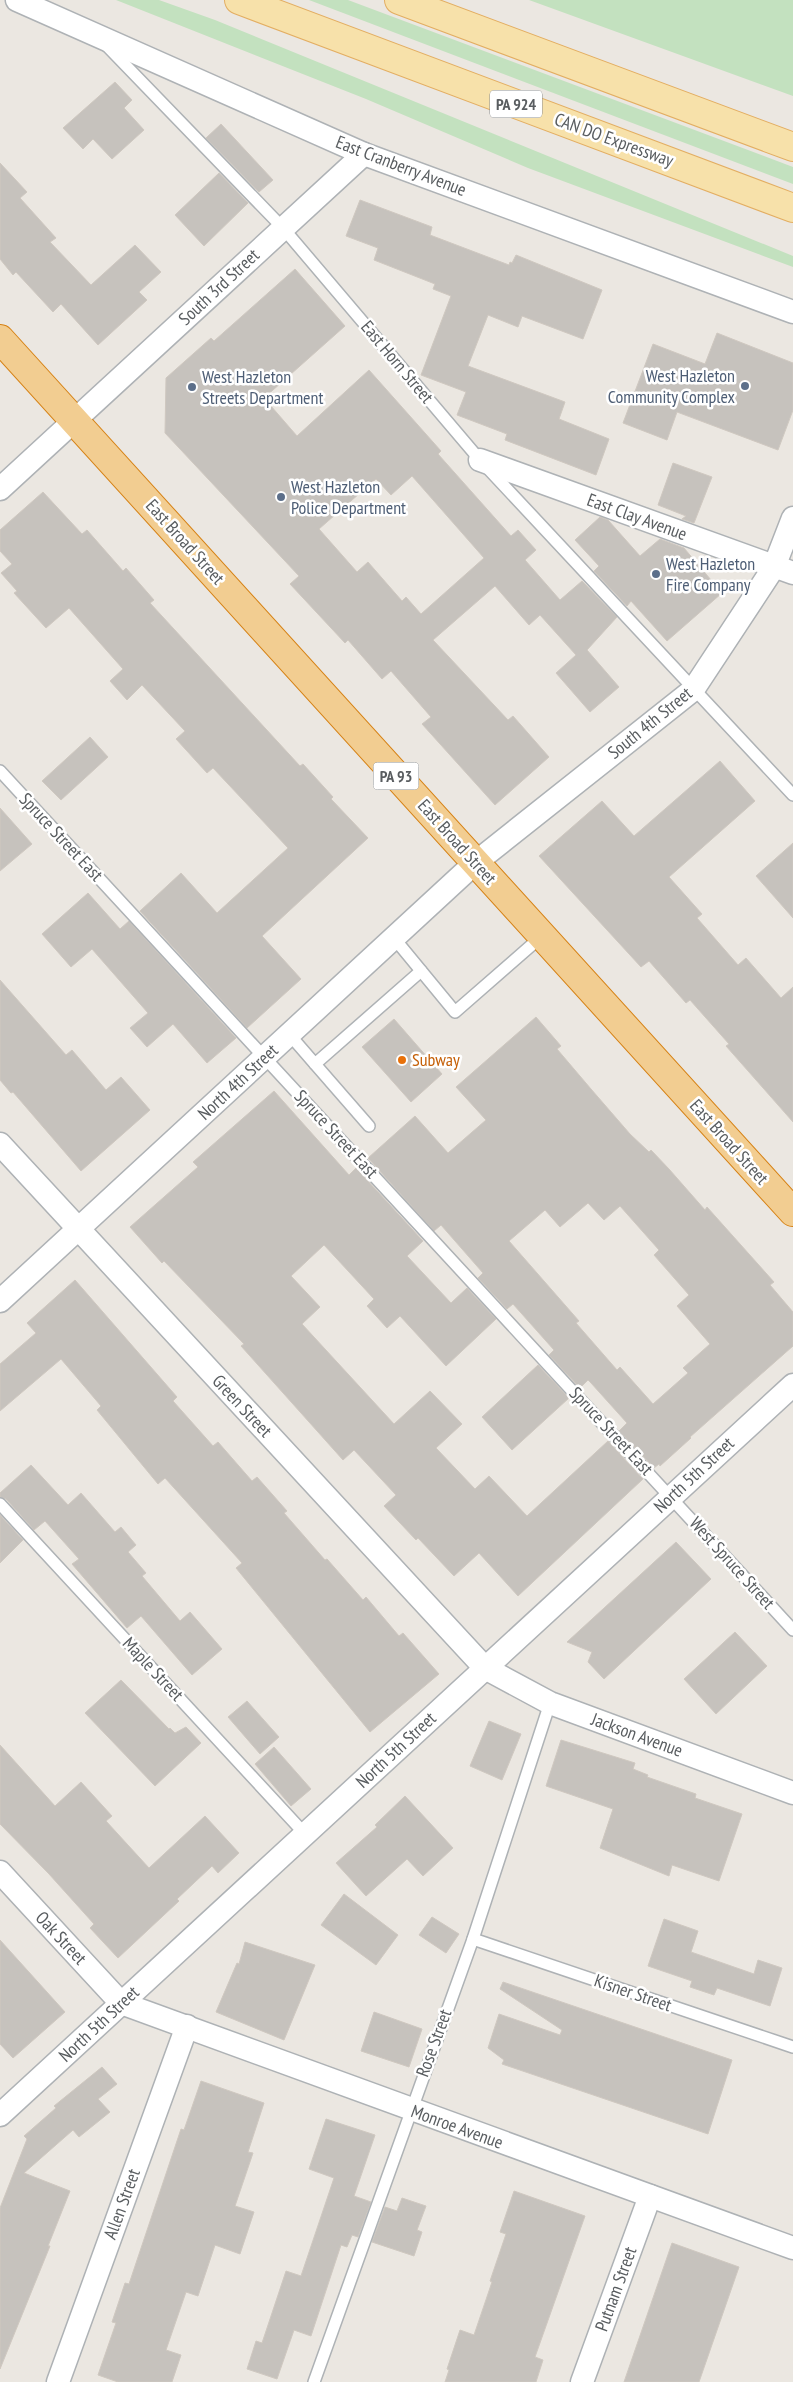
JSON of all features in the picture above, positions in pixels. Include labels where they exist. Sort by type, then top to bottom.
[{"type":"highway","name":"East Broad Street","points":[[0,339],[793,1212]]},
{"type":"main road","name":"CAN DO Expressway","points":[[239,0],[793,208]]},
{"type":"main road","points":[[399,0],[793,148]]},
{"type":"street","name":"East Cranberry Avenue","points":[[17,0],[364,154],[793,312]]},
{"type":"street","name":"South 3rd Street","points":[[0,489],[364,154]]},
{"type":"street","name":"East Clay Avenue","points":[[480,460],[784,570]]},
{"type":"street","name":"South 4th Street","points":[[475,863],[693,690],[784,570],[793,518]]},
{"type":"street","name":"North 4th Street","points":[[0,1301],[475,863]]},
{"type":"street","name":"Green Street","points":[[0,1144],[484,1668]]},
{"type":"street","name":"North 5th Street","points":[[0,2115],[793,1384]]},
{"type":"street","name":"Jackson Avenue","points":[[484,1668],[550,1703],[793,1793]]},
{"type":"street","name":"Oak Street","points":[[0,1872],[121,2003]]},
{"type":"street","name":"Monroe Avenue","points":[[121,2003],[410,2110],[793,2248]]},
{"type":"street","name":"Allen Street","points":[[58,2382],[187,2026]]},
{"type":"street","name":"Putnam Street","points":[[582,2382],[650,2196]]},
{"type":"lane","name":"East Horn Street","points":[[98,37],[283,228],[480,460],[793,795]]},
{"type":"lane","name":"Spruce Street East","points":[[0,771],[671,1497]]},
{"type":"lane","points":[[394,938],[455,1012],[542,936]]},
{"type":"lane","points":[[315,1064],[421,971]]},
{"type":"lane","points":[[289,1034],[369,1126]]},
{"type":"lane","name":"West Spruce Street","points":[[671,1497],[793,1630]]},
{"type":"lane","name":"Maple Street","points":[[0,1504],[305,1834]]},
{"type":"lane","name":"Rose Street","points":[[314,2382],[472,1939],[550,1703]]},
{"type":"lane","name":"Kisner Street","points":[[472,1939],[793,2047]]},
{"type":"green space","points":[[116,0],[159,0],[215,20],[793,256],[793,267],[528,168],[366,99]]},
{"type":"green space","points":[[309,0],[348,0],[793,167],[793,184]]},
{"type":"green space","points":[[529,0],[793,0],[793,96]]},
{"type":"building","points":[[115,82],[132,100],[124,108],[144,130],[112,159],[93,139],[83,149],[63,128]]},
{"type":"building","points":[[221,124],[273,180],[259,192],[206,138]]},
{"type":"building","points":[[0,163],[27,192],[20,198],[56,238],[50,242],[91,285],[135,245],[161,272],[139,292],[147,300],[98,345],[61,304],[53,312],[16,272],[13,275],[0,259]]},
{"type":"building","points":[[219,173],[248,203],[204,246],[175,215]]},
{"type":"building","points":[[360,200],[432,227],[430,235],[509,265],[516,255],[602,290],[583,339],[522,316],[518,327],[488,315],[468,366],[565,402],[559,419],[609,439],[596,475],[505,440],[507,434],[457,415],[466,392],[421,375],[451,296],[433,289],[435,284],[374,260],[378,248],[346,236]]},
{"type":"building","points":[[295,269],[345,326],[264,398],[297,436],[369,370],[441,451],[438,454],[511,536],[518,530],[536,550],[525,560],[560,600],[582,581],[617,617],[587,650],[619,687],[590,712],[556,673],[576,655],[540,615],[529,625],[495,586],[433,640],[508,720],[513,716],[549,757],[495,805],[422,724],[431,717],[391,671],[382,679],[348,640],[345,643],[290,584],[299,576],[165,433],[166,378],[211,338],[214,341]],"holes":[[[412,476],[484,558],[421,614],[406,597],[402,601],[368,562],[357,572],[319,529],[376,479],[391,495]]]},
{"type":"building","name":"West Hazleton Community Complex","points":[[717,333],[793,363],[793,410],[778,450],[677,412],[667,440],[623,423],[653,344],[705,364]]},
{"type":"building","points":[[673,463],[712,477],[694,523],[682,519],[686,516],[658,505]]},
{"type":"building","points":[[43,492],[82,534],[87,530],[123,571],[126,568],[154,600],[150,603],[300,766],[303,764],[333,797],[331,799],[368,838],[262,936],[301,979],[247,1028],[140,911],[181,873],[217,913],[288,848],[213,768],[207,773],[176,739],[185,731],[142,685],[127,700],[110,681],[123,669],[69,608],[46,628],[14,593],[17,591],[1,573],[12,564],[0,551],[0,530]]},
{"type":"building","name":"West Hazleton Fire Company","points":[[600,517],[608,520],[640,556],[660,539],[684,548],[722,593],[667,641],[631,601],[627,606],[594,571],[599,566],[575,540]]},
{"type":"building","points":[[90,737],[108,757],[61,800],[42,781]]},
{"type":"building","points":[[720,761],[755,801],[669,877],[702,914],[697,918],[738,965],[746,958],[781,998],[793,987],[793,1122],[726,1046],[729,1044],[690,1000],[686,1003],[649,961],[641,967],[539,856],[602,801],[634,836]]},
{"type":"building","points":[[0,808],[32,844],[0,871]]},
{"type":"building","points":[[793,843],[793,918],[756,876]]},
{"type":"building","points":[[88,893],[120,929],[129,921],[236,1038],[207,1063],[173,1024],[147,1047],[130,1028],[148,1013],[92,949],[71,967],[42,934]]},
{"type":"building","points":[[0,980],[66,1055],[72,1050],[106,1090],[121,1077],[150,1110],[81,1171],[13,1092],[11,1093],[0,1080]]},
{"type":"building","points":[[536,1017],[561,1046],[557,1049],[630,1134],[649,1152],[651,1150],[705,1210],[707,1207],[774,1282],[770,1285],[793,1312],[793,1346],[660,1466],[659,1464],[654,1468],[619,1431],[627,1423],[591,1383],[588,1380],[580,1388],[549,1355],[554,1350],[513,1304],[507,1309],[478,1278],[483,1273],[441,1225],[434,1231],[368,1158],[415,1116],[448,1153],[486,1120],[456,1087]],"holes":[[[588,1203],[604,1220],[620,1206],[659,1250],[654,1255],[689,1295],[677,1306],[710,1344],[683,1368],[688,1373],[653,1404],[620,1367],[617,1370],[576,1323],[579,1321],[509,1241],[545,1210],[560,1227]]]},
{"type":"building","name":"Subway","points":[[394,1019],[442,1074],[411,1102],[362,1047]]},
{"type":"building","points":[[274,1091],[349,1175],[356,1168],[423,1241],[407,1256],[451,1303],[467,1288],[496,1319],[446,1366],[400,1316],[387,1328],[367,1306],[374,1299],[324,1245],[291,1276],[320,1307],[302,1324],[394,1424],[430,1391],[462,1424],[436,1448],[475,1489],[489,1476],[527,1516],[608,1441],[643,1479],[518,1596],[479,1553],[454,1576],[418,1538],[416,1540],[384,1506],[396,1495],[354,1450],[343,1460],[241,1346],[244,1344],[164,1261],[162,1263],[130,1227],[198,1167],[193,1162]]},
{"type":"building","points":[[75,1280],[177,1397],[173,1401],[213,1446],[218,1442],[252,1481],[257,1477],[287,1511],[284,1513],[325,1560],[327,1559],[363,1600],[366,1597],[399,1636],[403,1633],[439,1674],[370,1732],[236,1568],[242,1563],[165,1478],[158,1484],[97,1410],[101,1406],[61,1359],[0,1411],[0,1364],[36,1333],[27,1323]]},
{"type":"building","points":[[538,1365],[569,1398],[512,1450],[482,1417]]},
{"type":"building","points":[[31,1465],[68,1505],[81,1493],[115,1532],[121,1527],[136,1545],[128,1552],[146,1573],[142,1576],[180,1621],[190,1612],[222,1649],[192,1675],[141,1616],[127,1628],[72,1564],[79,1559],[45,1521],[34,1530],[6,1499],[0,1497],[0,1493]]},
{"type":"building","points":[[0,1515],[23,1540],[0,1563]]},
{"type":"building","points":[[676,1542],[711,1579],[604,1679],[588,1662],[592,1652],[567,1642]]},
{"type":"building","points":[[735,1632],[767,1666],[716,1714],[684,1679]]},
{"type":"building","points":[[121,1680],[169,1729],[175,1733],[186,1727],[201,1743],[155,1786],[85,1713]]},
{"type":"building","points":[[247,1701],[279,1737],[260,1754],[228,1717]]},
{"type":"building","points":[[489,1721],[521,1734],[502,1780],[470,1766]]},
{"type":"building","points":[[561,1740],[635,1763],[633,1769],[648,1775],[647,1777],[696,1794],[695,1798],[742,1814],[719,1881],[672,1865],[669,1876],[600,1848],[613,1809],[546,1786]]},
{"type":"building","points":[[0,1745],[55,1806],[81,1782],[112,1816],[106,1821],[149,1868],[205,1816],[239,1853],[218,1873],[212,1866],[177,1899],[179,1901],[118,1958],[90,1928],[94,1924],[0,1824]]},
{"type":"building","points":[[274,1747],[311,1789],[291,1806],[255,1764]]},
{"type":"building","points":[[405,1796],[453,1848],[423,1876],[407,1859],[366,1896],[336,1863],[377,1827],[375,1825]]},
{"type":"building","points":[[344,1894],[398,1935],[376,1965],[321,1925]]},
{"type":"building","points":[[432,1917],[459,1934],[446,1953],[419,1935]]},
{"type":"building","points":[[664,1919],[698,1931],[691,1952],[754,1974],[758,1960],[782,1968],[770,2006],[717,1988],[714,1995],[690,1987],[692,1981],[648,1966]]},
{"type":"building","points":[[0,1940],[65,2012],[13,2058],[0,2044]]},
{"type":"building","points":[[245,1942],[315,1965],[284,2040],[216,2012],[237,1963],[239,1964]]},
{"type":"building","points":[[503,1982],[732,2060],[708,2134],[502,2064],[504,2060],[488,2048],[499,2014],[560,2035],[562,2030],[500,1989]]},
{"type":"building","points":[[374,2012],[422,2029],[409,2067],[361,2051]]},
{"type":"building","points":[[102,2067],[117,2084],[98,2099],[110,2112],[79,2137],[73,2130],[24,2173],[70,2191],[48,2246],[50,2246],[0,2369],[0,2208],[27,2139],[24,2136],[56,2108],[54,2106]]},
{"type":"building","points":[[201,2081],[264,2103],[248,2152],[253,2153],[235,2206],[254,2212],[240,2254],[215,2245],[198,2296],[186,2292],[166,2350],[181,2355],[172,2382],[118,2382],[98,2375],[116,2323],[112,2322],[125,2283],[129,2284],[181,2129],[184,2130]]},
{"type":"building","points":[[326,2119],[375,2135],[354,2196],[371,2202],[358,2237],[352,2235],[347,2247],[341,2245],[311,2336],[294,2330],[277,2379],[247,2369],[256,2341],[262,2343],[286,2271],[301,2276],[334,2178],[309,2169]]},
{"type":"building","points":[[514,2191],[585,2216],[535,2357],[543,2360],[536,2382],[445,2382],[449,2370],[447,2369],[460,2330],[474,2335],[506,2234],[500,2232]]},
{"type":"building","points":[[402,2198],[426,2206],[417,2230],[422,2232],[414,2256],[372,2242],[385,2207],[397,2211]]},
{"type":"building","points":[[672,2243],[739,2267],[699,2382],[624,2382]]},
{"type":"place","name":"West Hazleton Community Complex","points":[[745,386]]},
{"type":"place","name":"West Hazleton Streets Department","points":[[192,387]]},
{"type":"place","name":"West Hazleton Police Department","points":[[281,497]]},
{"type":"place","name":"West Hazleton Fire Company","points":[[656,574]]},
{"type":"place","name":"Subway","points":[[402,1060]]}]
